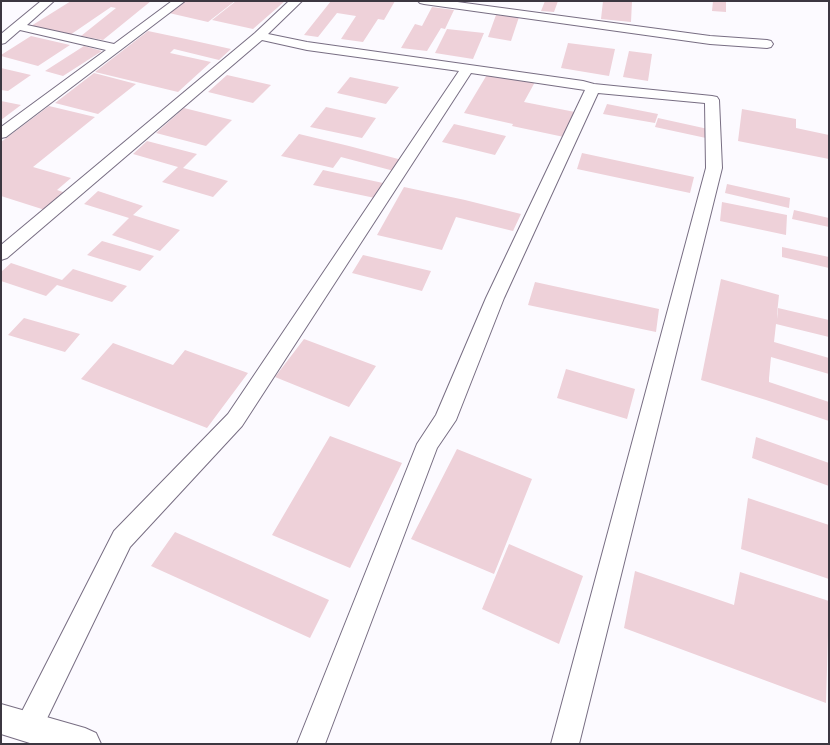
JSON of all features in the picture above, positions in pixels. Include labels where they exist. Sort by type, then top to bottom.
[{"type":"main road","points":[[14,723],[85,744]]},
{"type":"street","points":[[3,37],[48,1]]},
{"type":"street","points":[[1,134],[179,1]]},
{"type":"street","points":[[1,254],[259,36],[296,1]]},
{"type":"street","points":[[424,1],[710,40],[766,44]]},
{"type":"street","points":[[17,26],[116,48]]},
{"type":"street","points":[[259,36],[307,46],[583,85],[593,88],[712,100],[714,168],[565,744]]},
{"type":"street","points":[[14,723],[122,540],[235,420],[467,69]]},
{"type":"street","points":[[311,744],[428,444],[445,420],[495,298],[593,88]]},
{"type":"building","points":[[71,1],[151,1],[103,40],[81,36],[116,8],[111,7],[70,35],[31,26]]},
{"type":"building","points":[[186,1],[235,1],[208,22],[169,13]]},
{"type":"building","points":[[236,1],[285,1],[253,29],[212,20]]},
{"type":"building","points":[[331,1],[395,1],[384,20],[378,19],[363,42],[341,39],[356,16],[337,13],[318,37],[304,35]]},
{"type":"building","points":[[545,1],[558,1],[554,12],[541,11]]},
{"type":"building","points":[[603,1],[632,1],[631,22],[601,19]]},
{"type":"building","points":[[713,1],[726,1],[726,12],[712,11]]},
{"type":"building","points":[[432,7],[454,10],[445,29],[441,28],[427,51],[401,48],[415,24],[422,26]]},
{"type":"building","points":[[496,15],[519,17],[511,41],[488,37]]},
{"type":"building","points":[[447,29],[484,33],[473,59],[435,53]]},
{"type":"building","points":[[148,31],[231,49],[219,60],[174,49],[170,53],[211,62],[178,92],[95,72]]},
{"type":"building","points":[[31,36],[70,45],[38,66],[1,56]]},
{"type":"building","points":[[568,43],[615,49],[609,76],[561,68]]},
{"type":"building","points":[[84,46],[102,51],[63,76],[45,71]]},
{"type":"building","points":[[629,51],[652,54],[648,81],[623,77]]},
{"type":"building","points":[[1,68],[31,75],[8,91],[1,90]]},
{"type":"building","points":[[94,73],[136,84],[98,114],[55,103]]},
{"type":"building","points":[[488,73],[535,82],[524,102],[575,112],[564,137],[512,126],[513,124],[464,113]]},
{"type":"building","points":[[227,75],[271,85],[253,103],[208,92]]},
{"type":"building","points":[[350,77],[399,87],[386,104],[337,93]]},
{"type":"building","points":[[1,101],[21,105],[1,120]]},
{"type":"building","points":[[607,104],[658,114],[655,123],[603,114]]},
{"type":"building","points":[[49,106],[95,117],[33,167],[71,178],[57,190],[66,193],[45,210],[1,196],[1,142]]},
{"type":"building","points":[[326,107],[376,118],[362,138],[310,127]]},
{"type":"building","points":[[184,108],[232,120],[206,146],[156,133]]},
{"type":"building","points":[[742,109],[796,119],[796,128],[829,135],[829,159],[738,141]]},
{"type":"building","points":[[658,118],[708,129],[706,138],[655,127]]},
{"type":"building","points":[[454,124],[506,136],[495,155],[442,142]]},
{"type":"building","points":[[299,134],[402,160],[394,171],[341,157],[333,168],[281,156]]},
{"type":"building","points":[[147,141],[197,154],[183,168],[228,181],[213,197],[162,182],[178,167],[133,154]]},
{"type":"building","points":[[582,153],[694,177],[690,193],[577,169]]},
{"type":"building","points":[[323,170],[383,183],[375,198],[313,185]]},
{"type":"building","points":[[727,184],[790,198],[789,208],[725,193]]},
{"type":"building","points":[[404,187],[521,214],[513,231],[456,217],[442,250],[377,235]]},
{"type":"building","points":[[98,191],[143,206],[133,215],[180,230],[160,251],[112,235],[129,218],[84,204]]},
{"type":"building","points":[[722,202],[787,215],[786,235],[720,221]]},
{"type":"building","points":[[794,210],[829,218],[829,227],[792,219]]},
{"type":"building","points":[[102,241],[154,256],[140,271],[87,255]]},
{"type":"building","points":[[782,247],[829,257],[829,268],[782,257]]},
{"type":"building","points":[[363,255],[431,271],[422,291],[352,273]]},
{"type":"building","points":[[11,263],[62,280],[73,269],[127,286],[112,302],[57,285],[46,296],[1,281],[1,272]]},
{"type":"building","points":[[721,279],[779,295],[777,319],[778,308],[829,320],[829,337],[776,324],[774,342],[829,358],[829,374],[771,357],[769,382],[829,402],[829,421],[701,380]]},
{"type":"building","points":[[535,282],[659,309],[656,332],[528,305]]},
{"type":"building","points":[[24,318],[80,334],[65,352],[8,335]]},
{"type":"building","points":[[304,339],[376,366],[349,407],[275,377]]},
{"type":"building","points":[[113,343],[173,365],[185,350],[248,373],[207,428],[81,379]]},
{"type":"building","points":[[566,369],[635,389],[627,419],[557,398]]},
{"type":"building","points":[[330,436],[402,463],[350,568],[272,535]]},
{"type":"building","points":[[756,437],[829,463],[829,486],[752,458]]},
{"type":"building","points":[[457,449],[532,479],[494,574],[411,539]]},
{"type":"building","points":[[748,498],[829,525],[829,579],[741,549]]},
{"type":"building","points":[[175,532],[329,600],[310,638],[151,566]]},
{"type":"building","points":[[509,544],[583,576],[559,644],[482,609]]},
{"type":"building","points":[[635,571],[734,605],[740,572],[829,601],[826,703],[624,628]]}]
